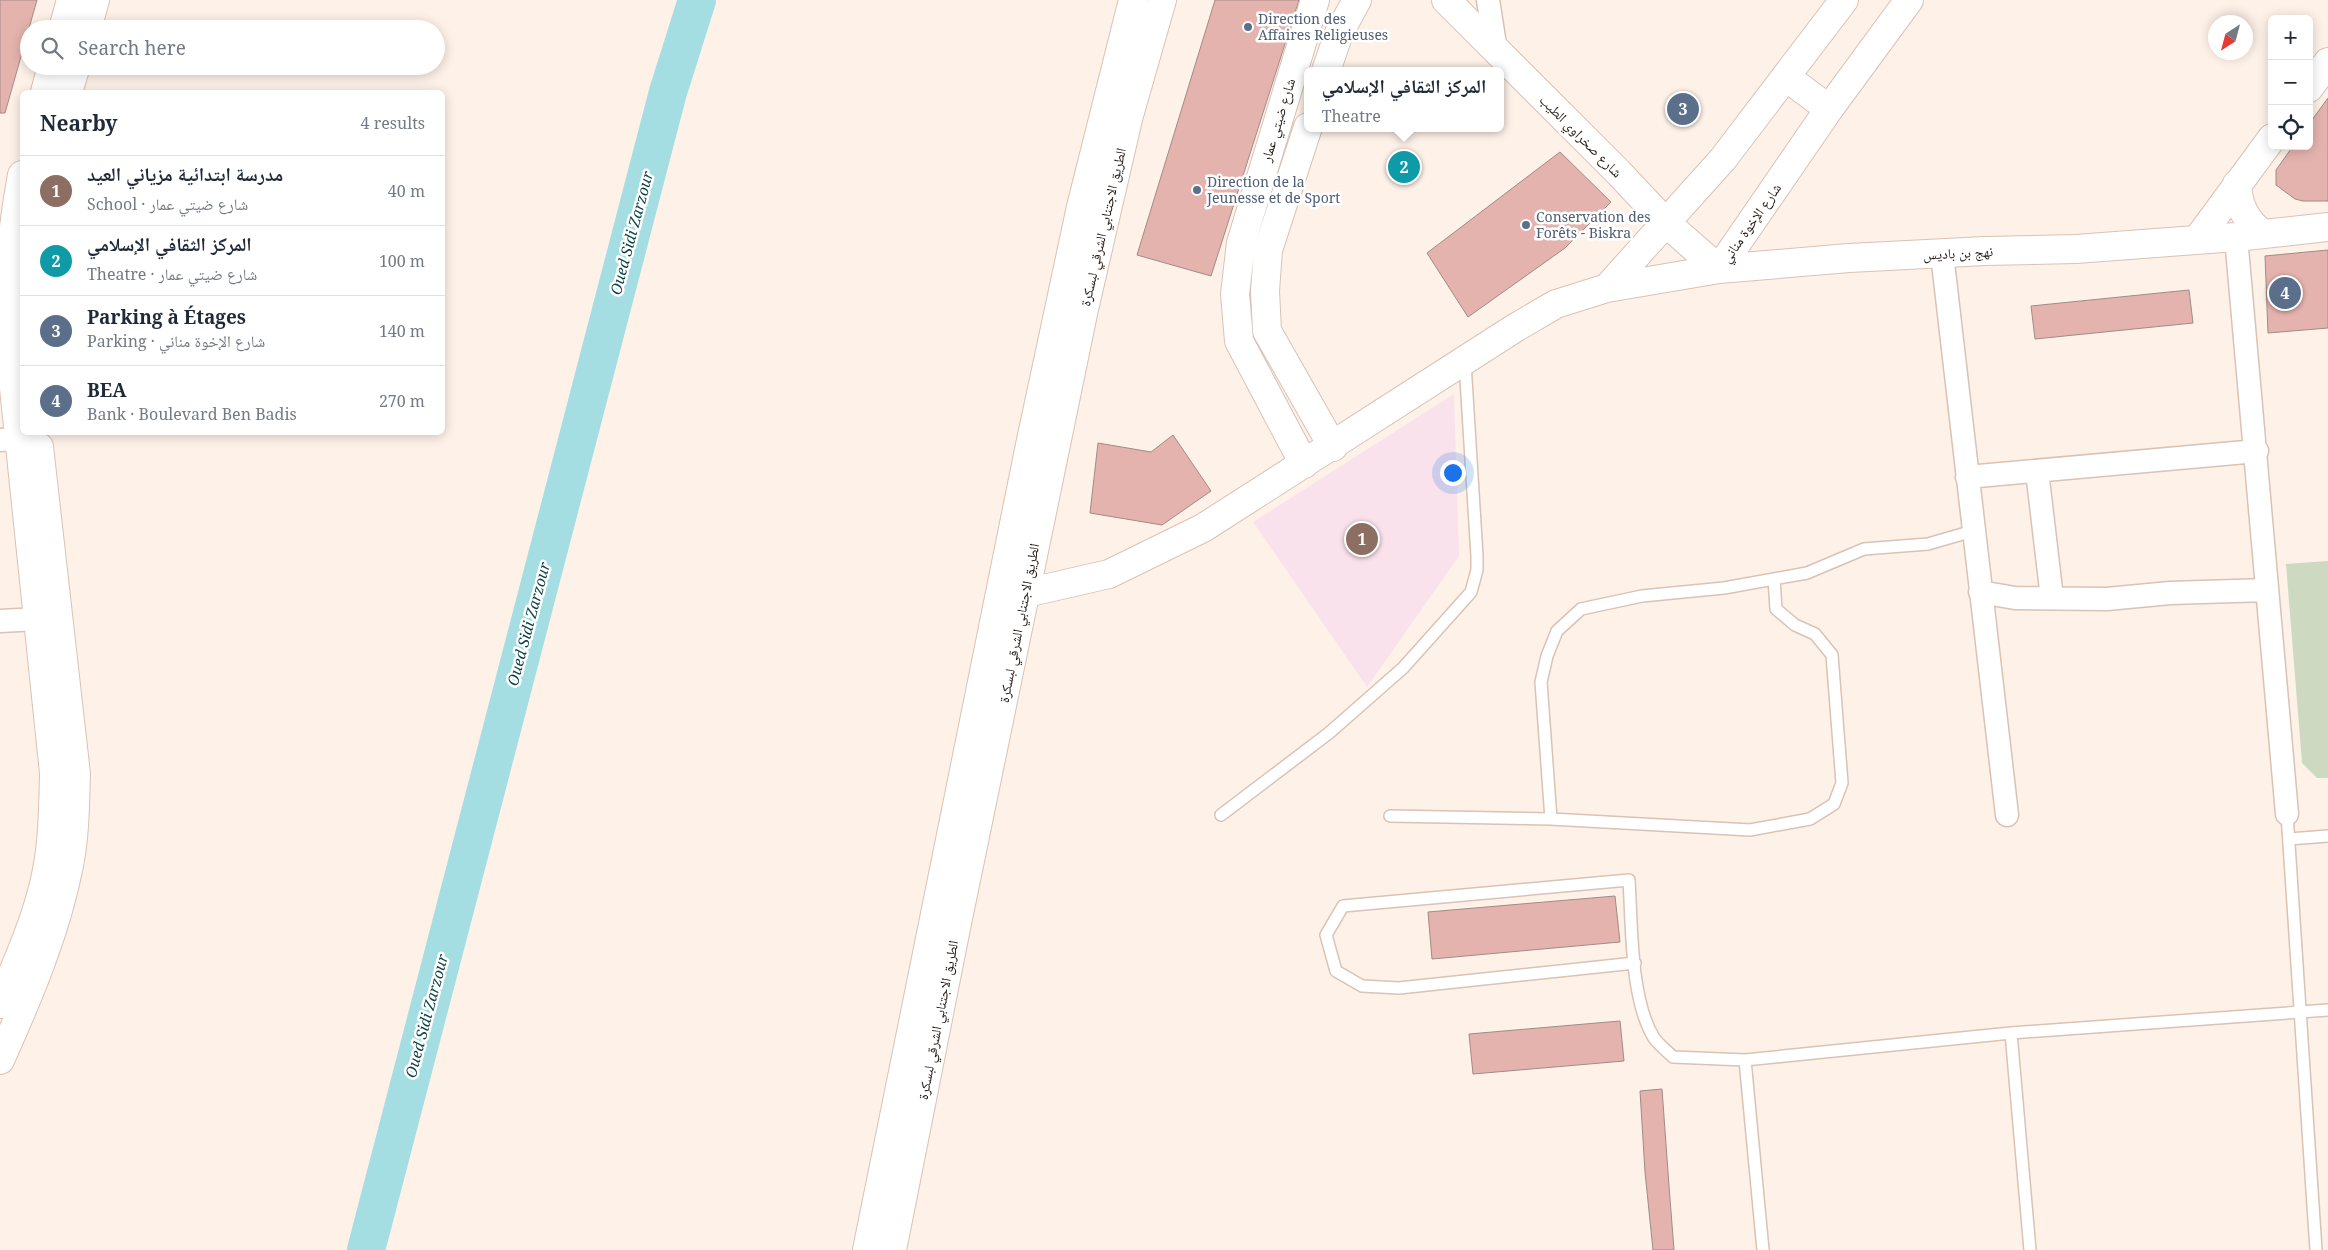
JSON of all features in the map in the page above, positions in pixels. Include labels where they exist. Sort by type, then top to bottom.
[{"type":"main road","points":[[65,20],[71,0]]},
{"type":"main road","points":[[89,20],[95,0]]},
{"type":"main road","name":"الطريق الاجتنابي الشرقي لبسكرة","points":[[867,1250],[1028,455],[1081,207],[1133,0]]},
{"type":"main road","name":"الطريق الاجتنابي الشرقي لبسكرة","points":[[892,1250],[1039,523],[1107,202],[1162,0]]},
{"type":"main road","name":"شارع ضيتي عمار","points":[[1304,464],[1239,340],[1235,294],[1241,243],[1315,0]]},
{"type":"main road","points":[[1327,67],[1339,33],[1357,0]]},
{"type":"main road","name":"شارع صخراوي الطيب","points":[[1446,0],[1666,223],[1719,269]]},
{"type":"main road","points":[[1608,288],[1723,159],[1844,0]]},
{"type":"main road","name":"شارع الإخوة مناني","points":[[1026,593],[1109,574],[1203,528],[1333,447],[1515,328],[1556,304],[1608,288],[1719,269],[1829,109],[1909,0]]},
{"type":"main road","points":[[2313,83],[2328,62]]},
{"type":"main road","points":[[46,90],[50,75]]},
{"type":"main road","points":[[69,90],[73,75]]},
{"type":"main road","points":[[1786,77],[1829,109]]},
{"type":"main road","points":[[1306,132],[1268,250],[1265,291],[1267,331],[1333,447]]},
{"type":"main road","points":[[2197,240],[2268,143]]},
{"type":"main road","points":[[2237,184],[2244,213],[2264,234]]},
{"type":"main road","points":[[20,186],[15,213],[7,299],[20,405]]},
{"type":"main road","name":"نهج بن باديس","points":[[1719,269],[1849,258],[1985,251],[2076,249],[2236,237],[2328,227]]},
{"type":"main road","points":[[1241,243],[1268,250]]},
{"type":"main road","points":[[0,1004],[26,941],[43,891],[53,822],[54,773],[38,619],[24,437]]},
{"type":"main road","points":[[0,1060],[45,951],[62,898],[70,863],[74,826],[76,774],[24,437]]},
{"type":"street","points":[[1488,0],[1496,51]]},
{"type":"street","points":[[2236,237],[2257,451],[2287,814]]},
{"type":"street","points":[[1942,254],[2007,815]]},
{"type":"street","points":[[1967,477],[2257,451]]},
{"type":"street","points":[[2037,470],[2052,598]]},
{"type":"street","points":[[1980,592],[2015,598],[2107,599],[2170,593],[2267,590]]},
{"type":"street","points":[[0,621],[38,619]]},
{"type":"lane","points":[[1221,815],[1329,733],[1395,674],[1471,592],[1477,570],[1477,556],[1465,361]]},
{"type":"lane","points":[[1551,819],[1541,682],[1547,656],[1558,631],[1581,609],[1642,596],[1724,588],[1807,573],[1864,548],[1928,544],[1973,531]]},
{"type":"lane","points":[[1390,816],[1551,819],[1750,830],[1810,819],[1834,804],[1842,783],[1832,655],[1815,634],[1795,625],[1776,609],[1774,579]]},
{"type":"lane","points":[[2287,814],[2316,1250]]},
{"type":"lane","points":[[2288,839],[2328,836]]},
{"type":"lane","points":[[1635,963],[1399,988],[1362,986],[1336,971],[1326,935],[1343,906],[1629,880],[1635,963],[1641,1006],[1655,1038],[1673,1057],[1745,1060],[2011,1033],[2328,1010]]},
{"type":"lane","points":[[2011,1033],[2030,1250]]},
{"type":"lane","points":[[1745,1060],[1763,1250]]},
{"type":"shaded area","points":[[1454,394],[1459,556],[1367,687],[1253,522]]},
{"type":"green space","points":[[2328,561],[2328,778],[2317,778],[2302,763],[2286,564]]},
{"type":"building","points":[[0,0],[37,0],[31,20],[20,20],[20,60],[5,113],[0,113]]},
{"type":"building","name":"Direction de la Jeunesse et de Sport","points":[[1215,0],[1299,0],[1211,276],[1137,255]]},
{"type":"building","points":[[2328,98],[2328,201],[2303,201],[2295,199],[2276,185],[2276,170],[2290,150],[2313,150],[2313,119]]},
{"type":"building","name":"Conservation des Forêts - Biskra","points":[[1560,152],[1611,202],[1565,248],[1468,317],[1427,253]]},
{"type":"building","points":[[2328,250],[2328,328],[2268,333],[2265,256]]},
{"type":"building","points":[[2189,290],[2193,323],[2035,339],[2031,306]]},
{"type":"building","points":[[1173,435],[1211,491],[1162,525],[1090,513],[1098,443],[1151,452]]},
{"type":"building","points":[[1615,896],[1620,942],[1432,959],[1428,912]]},
{"type":"building","points":[[1620,1021],[1624,1061],[1473,1074],[1469,1034]]},
{"type":"building","points":[[1662,1089],[1674,1250],[1653,1250],[1645,1172],[1640,1091]]},
{"type":"waterway","name":"Oued Sidi Zarzour","points":[[366,1250],[668,92],[697,0]]},
{"type":"place","name":"Direction des Affaires Religieuses","points":[[1248,27]]},
{"type":"place","name":"Parking à Étages","points":[[1683,109]]},
{"type":"place","name":"المركز الثقافي الإسلامي","points":[[1404,167]]},
{"type":"place","name":"Direction de la Jeunesse et de Sport","points":[[1197,190]]},
{"type":"place","name":"Conservation des Forêts - Biskra","points":[[1526,225]]},
{"type":"place","name":"BEA","points":[[2285,293]]},
{"type":"place","name":"مدرسة ابتدائية مزياني العيد","points":[[1362,539]]}]
